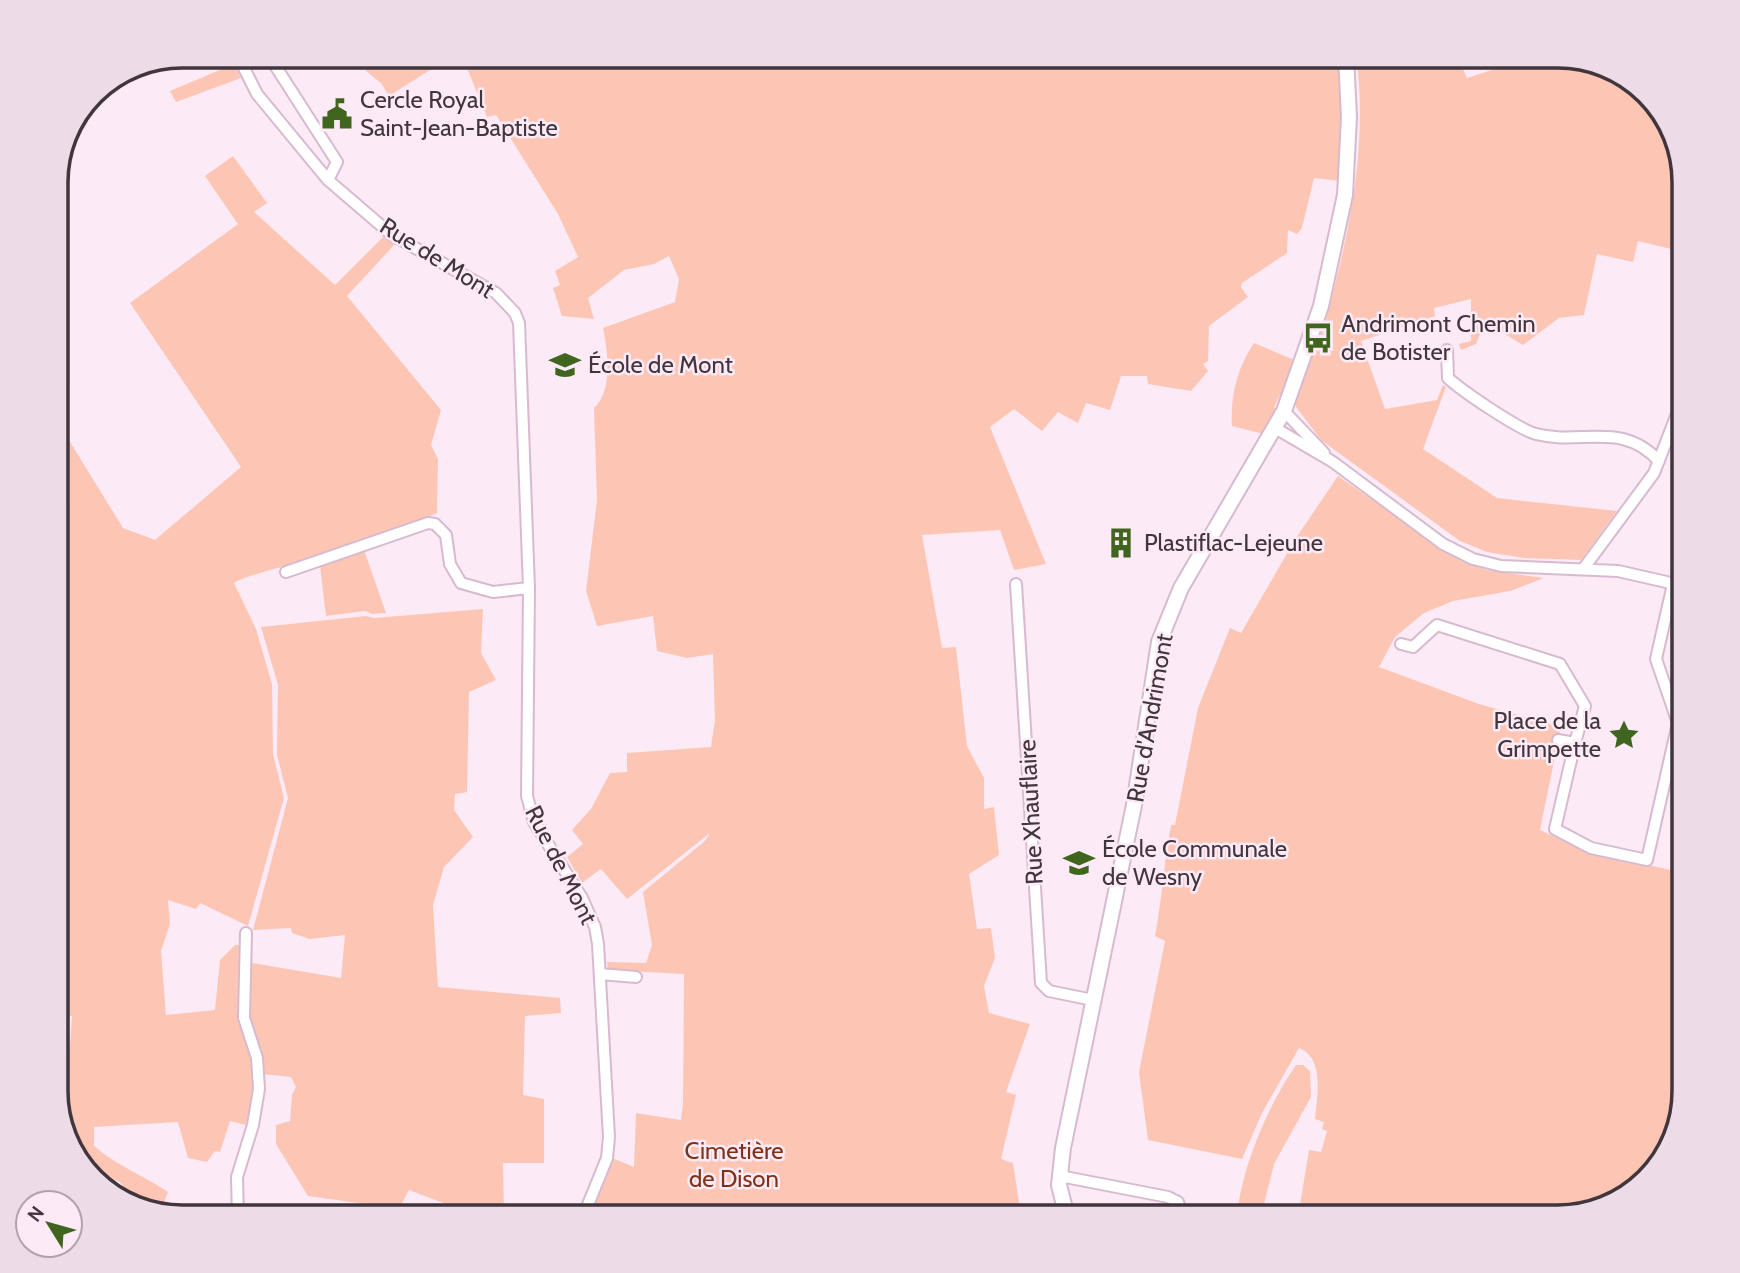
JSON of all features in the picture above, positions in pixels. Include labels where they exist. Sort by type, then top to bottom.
[{"type":"street","name":"Rue de Mont","points":[[244,68],[257,94],[328,180],[392,235],[482,284],[515,313],[519,323],[529,588],[527,796],[534,822],[582,898],[594,927],[600,974],[609,1137],[607,1158],[588,1205]]},
{"type":"street","points":[[277,68],[337,162],[328,180]]},
{"type":"street","name":"Rue d'Andrimont","points":[[1065,1205],[1060,1176],[1134,805],[1159,642],[1181,588],[1284,411],[1321,306],[1338,237],[1348,166],[1346,68]]},
{"type":"street","points":[[1447,350],[1448,378],[1529,432],[1550,436],[1632,439],[1646,447],[1659,461]]},
{"type":"street","points":[[1284,411],[1332,462]]},
{"type":"street","points":[[1584,568],[1647,484],[1672,427]]},
{"type":"street","points":[[1275,428],[1332,462],[1443,544],[1473,559],[1501,566],[1618,571],[1672,584]]},
{"type":"street","points":[[286,572],[428,523],[435,524],[446,535],[450,564],[461,583],[493,592],[529,588]]},
{"type":"street","name":"Rue Xhauflaire","points":[[1016,584],[1041,984],[1049,991],[1093,1000]]},
{"type":"street","points":[[1672,605],[1656,659],[1672,706]]},
{"type":"street","points":[[1401,644],[1413,647],[1437,625],[1560,664],[1585,706],[1555,830],[1591,848],[1647,860],[1672,765]]},
{"type":"street","points":[[1559,740],[1575,743]]},
{"type":"street","points":[[238,1205],[237,1177],[253,1125],[259,1089],[257,1058],[244,1018],[246,933]]},
{"type":"street","points":[[600,974],[636,977]]},
{"type":"street","points":[[1060,1176],[1168,1197],[1179,1205]]},
{"type":"green space","points":[[225,68],[236,68],[241,78],[176,102],[170,91]]},
{"type":"green space","points":[[367,68],[433,68],[389,96],[381,83],[366,71]]},
{"type":"green space","name":"Cimetière de Dison","points":[[467,68],[1343,68],[1345,113],[1341,181],[1314,178],[1302,228],[1297,234],[1288,230],[1287,253],[1242,283],[1241,287],[1248,297],[1209,326],[1208,361],[1203,364],[1208,371],[1191,391],[1148,384],[1147,376],[1121,376],[1110,410],[1086,403],[1078,423],[1058,412],[1042,431],[1014,409],[990,427],[1046,564],[1014,570],[1000,530],[922,535],[942,648],[956,647],[967,746],[984,778],[984,809],[994,807],[999,855],[969,874],[977,929],[991,928],[995,958],[984,986],[989,1013],[1030,1024],[1006,1092],[1016,1095],[1001,1159],[1013,1163],[1019,1205],[594,1205],[612,1158],[634,1167],[636,1113],[681,1120],[683,1103],[684,974],[608,970],[607,962],[646,963],[652,945],[643,892],[705,841],[710,833],[627,899],[601,869],[582,883],[567,857],[583,844],[572,830],[591,809],[610,773],[627,772],[627,753],[711,747],[715,720],[713,654],[687,658],[657,651],[653,616],[597,626],[586,591],[597,500],[594,408],[604,391],[608,370],[603,328],[675,302],[679,279],[669,256],[654,264],[624,270],[588,298],[594,319],[562,316],[553,288],[560,285],[555,271],[578,257],[558,214],[496,115],[487,117]]},
{"type":"green space","points":[[1357,68],[1462,68],[1467,78],[1498,68],[1573,69],[1595,74],[1627,92],[1648,113],[1660,132],[1671,167],[1672,249],[1638,241],[1633,262],[1597,254],[1584,315],[1559,318],[1523,345],[1485,322],[1476,344],[1461,350],[1459,344],[1471,341],[1471,299],[1434,308],[1435,316],[1361,341],[1385,409],[1437,400],[1443,385],[1446,387],[1423,449],[1497,498],[1617,511],[1581,560],[1524,558],[1487,552],[1460,541],[1321,440],[1296,407],[1303,379],[1324,326],[1348,226],[1358,158]]},
{"type":"green space","points":[[233,156],[267,203],[254,212],[335,285],[383,237],[395,244],[347,296],[441,410],[431,445],[438,459],[437,513],[354,547],[234,583],[256,629],[272,684],[273,754],[284,798],[248,926],[200,903],[196,909],[168,900],[170,924],[161,951],[166,1015],[215,1010],[220,960],[235,945],[241,945],[253,1088],[246,1125],[230,1121],[220,1152],[215,1151],[207,1162],[188,1158],[178,1122],[94,1127],[94,1146],[112,1160],[168,1192],[164,1203],[132,1193],[102,1171],[80,1141],[72,1121],[68,1099],[72,1016],[68,1016],[68,439],[123,528],[155,540],[241,467],[130,303],[238,224],[205,176]]},
{"type":"green space","points":[[1254,343],[1297,361],[1283,397],[1280,395],[1274,407],[1279,409],[1264,434],[1232,426],[1236,383],[1243,362]]},
{"type":"green space","points":[[1338,476],[1459,560],[1486,570],[1544,578],[1510,591],[1453,601],[1424,613],[1395,637],[1379,667],[1479,704],[1561,727],[1540,830],[1582,850],[1672,870],[1671,1106],[1666,1128],[1648,1160],[1627,1181],[1608,1193],[1588,1201],[1558,1205],[1300,1205],[1309,1150],[1321,1152],[1327,1131],[1322,1129],[1324,1122],[1315,1119],[1318,1079],[1313,1060],[1299,1048],[1262,1113],[1242,1159],[1148,1140],[1139,1072],[1165,941],[1155,936],[1171,825],[1175,825],[1198,708],[1230,628],[1241,633],[1296,538]]},
{"type":"green space","points":[[364,550],[386,613],[372,614],[365,611],[326,616],[320,566]]},
{"type":"green space","points":[[483,609],[481,653],[496,680],[469,692],[467,792],[455,794],[454,810],[473,837],[444,867],[433,905],[438,987],[560,998],[561,1013],[525,1016],[523,1095],[544,1099],[544,1163],[503,1163],[504,1205],[448,1205],[409,1190],[401,1205],[373,1205],[308,1196],[276,1144],[276,1125],[290,1121],[292,1095],[296,1087],[291,1077],[262,1074],[248,1014],[246,962],[341,978],[345,935],[310,939],[292,933],[291,928],[253,930],[288,798],[277,755],[278,685],[261,627],[366,616],[374,618]]},
{"type":"green space","points":[[1296,1065],[1303,1065],[1310,1071],[1311,1097],[1274,1164],[1264,1205],[1239,1205],[1250,1158],[1266,1118]]},
{"type":"place","name":"Cercle Royal Saint-Jean-Baptiste","points":[[337,114]]},
{"type":"place","name":"Andrimont Chemin de Botister","points":[[1318,338]]},
{"type":"place","name":"École de Mont","points":[[565,365]]},
{"type":"place","name":"Plastiflac-Lejeune","points":[[1121,543]]},
{"type":"place","name":"Place de la Grimpette","points":[[1624,735]]},
{"type":"place","name":"École Communale de Wesny","points":[[1079,863]]}]
